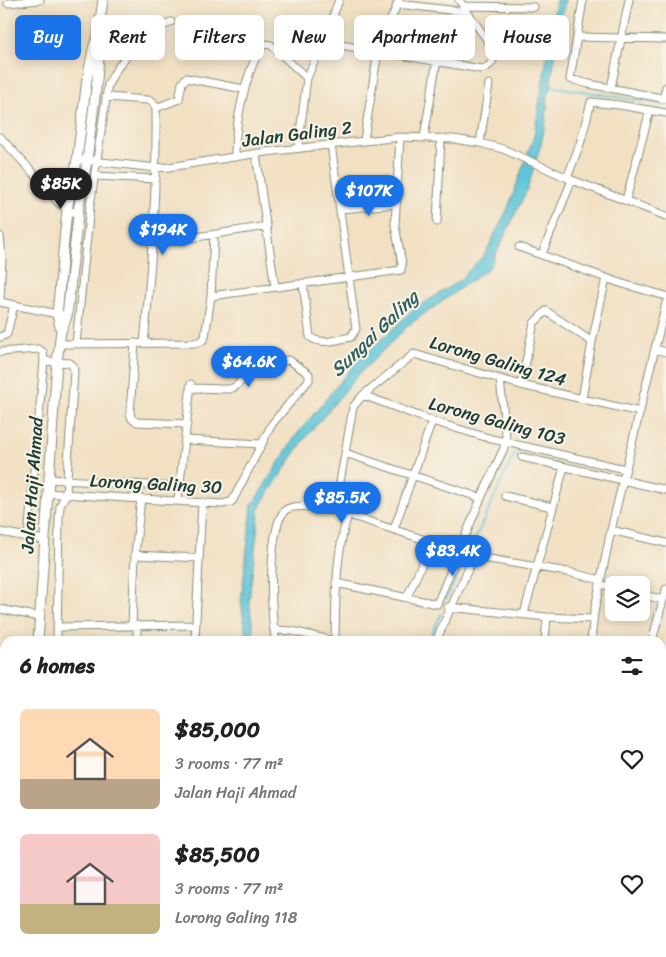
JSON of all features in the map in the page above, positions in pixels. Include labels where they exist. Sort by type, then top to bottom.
[{"type":"street","points":[[8,3],[40,0]]},
{"type":"street","name":"Jalan Haji Ahmad","points":[[101,15],[103,0]]},
{"type":"street","points":[[333,15],[339,0]]},
{"type":"street","points":[[583,0],[570,79],[664,99],[666,87]]},
{"type":"street","points":[[611,88],[629,0]]},
{"type":"street","points":[[393,15],[398,2],[463,6],[534,7]]},
{"type":"street","points":[[76,344],[90,206],[108,85],[118,67],[150,34],[171,22]]},
{"type":"street","points":[[424,137],[436,60],[481,69],[492,63],[495,56],[494,50],[475,23]]},
{"type":"street","points":[[577,37],[666,39]]},
{"type":"street","points":[[235,157],[234,146],[244,89],[262,47],[266,43],[271,45],[307,78]]},
{"type":"street","name":"Jalan Haji Ahmad","points":[[38,636],[57,362],[61,331],[67,316],[73,208],[72,190],[91,60]]},
{"type":"street","name":"Jalan Haji Ahmad","points":[[61,331],[57,315],[73,208],[87,161],[99,60]]},
{"type":"street","points":[[298,148],[307,78],[315,60]]},
{"type":"street","points":[[364,140],[377,60]]},
{"type":"street","points":[[156,108],[179,100],[182,83],[186,78],[244,89]]},
{"type":"street","points":[[480,143],[489,84]]},
{"type":"street","points":[[106,97],[152,101],[156,108],[157,168],[154,238],[144,343]]},
{"type":"street","points":[[542,254],[570,179],[590,102],[666,112]]},
{"type":"street","points":[[626,200],[650,110]]},
{"type":"street","points":[[0,137],[54,192],[53,197],[73,208]]},
{"type":"street","points":[[211,296],[400,270],[402,268],[396,229],[396,204],[400,137]]},
{"type":"street","name":"Jalan Galing 2","points":[[77,160],[157,168],[364,140],[400,137],[441,138],[480,143],[519,155],[570,179],[666,216]]},
{"type":"street","points":[[437,222],[441,138]]},
{"type":"street","points":[[302,283],[310,337],[322,342],[351,337],[356,329],[331,144]]},
{"type":"street","points":[[256,154],[275,287]]},
{"type":"street","points":[[95,176],[156,179]]},
{"type":"street","points":[[54,192],[72,190]]},
{"type":"street","points":[[340,209],[396,204]]},
{"type":"street","points":[[154,238],[214,235],[267,226]]},
{"type":"street","points":[[60,344],[194,343],[202,341],[205,337],[211,296],[214,235]]},
{"type":"street","points":[[0,236],[0,301],[67,316]]},
{"type":"street","points":[[519,247],[606,278],[666,296]]},
{"type":"street","points":[[582,399],[606,278]]},
{"type":"street","points":[[591,636],[593,619],[611,530],[666,303]]},
{"type":"street","points":[[0,337],[8,334],[14,305]]},
{"type":"street","points":[[521,385],[534,323],[546,311],[592,342]]},
{"type":"street","points":[[134,343],[130,413],[132,419],[137,422],[187,424],[178,500]]},
{"type":"street","points":[[655,349],[666,352]]},
{"type":"street","points":[[0,352],[41,350],[43,352],[44,361],[28,537]]},
{"type":"street","name":"Lorong Galing 124","points":[[337,511],[353,407],[363,395],[414,354],[521,385],[640,412]]},
{"type":"street","name":"Lorong Galing 30","points":[[47,493],[227,504],[233,500],[272,424],[310,380],[309,374],[289,360],[257,366],[235,387],[230,389],[191,386],[187,424]]},
{"type":"street","points":[[44,361],[70,363],[73,366],[74,372],[66,494],[60,506],[59,518],[57,636]]},
{"type":"street","points":[[336,583],[436,604],[506,442],[500,379]]},
{"type":"street","name":"Lorong Galing 103","points":[[363,395],[432,421],[506,442],[625,469]]},
{"type":"street","points":[[394,529],[432,421]]},
{"type":"street","points":[[185,440],[262,444]]},
{"type":"street","points":[[345,453],[481,498]]},
{"type":"street","points":[[522,458],[666,490]]},
{"type":"street","points":[[524,614],[564,467]]},
{"type":"street","name":"Lorong Galing 30","points":[[48,479],[179,487]]},
{"type":"street","points":[[505,496],[552,507]]},
{"type":"street","points":[[136,636],[135,555],[141,498]]},
{"type":"street","points":[[195,636],[202,502]]},
{"type":"street","points":[[275,636],[271,604],[271,570],[278,524],[288,508],[302,507],[337,511],[459,552],[536,568],[568,572],[605,584]]},
{"type":"street","points":[[334,636],[339,552],[348,514]]},
{"type":"street","points":[[611,530],[666,543]]},
{"type":"street","points":[[0,532],[44,540]]},
{"type":"street","points":[[407,597],[432,542]]},
{"type":"street","points":[[135,555],[199,558]]},
{"type":"street","points":[[438,636],[474,556]]},
{"type":"street","points":[[653,636],[666,589]]},
{"type":"street","points":[[650,596],[663,600]]},
{"type":"street","points":[[450,607],[547,617],[593,619]]},
{"type":"street","points":[[0,609],[39,617]]},
{"type":"street","points":[[545,636],[547,617]]},
{"type":"street","points":[[58,626],[195,625]]},
{"type":"street","points":[[274,630],[292,631],[313,636]]},
{"type":"water","points":[[556,0],[565,0],[562,15],[554,15]]},
{"type":"water","points":[[546,60],[554,60],[551,80],[552,86],[548,95],[546,120],[541,144],[527,190],[489,268],[410,324],[359,374],[303,441],[260,506],[249,601],[254,636],[246,636],[241,601],[252,505],[295,437],[353,366],[412,311],[460,280],[485,254],[508,208],[534,136]]},
{"type":"waterway","points":[[550,86],[666,105]]},
{"type":"waterway","points":[[471,548],[516,450]]},
{"type":"waterway","points":[[446,599],[463,564]]},
{"type":"waterway","points":[[430,636],[441,614]]},
{"type":"water label","name":"Sungai Galing","points":[[374,333]]}]
